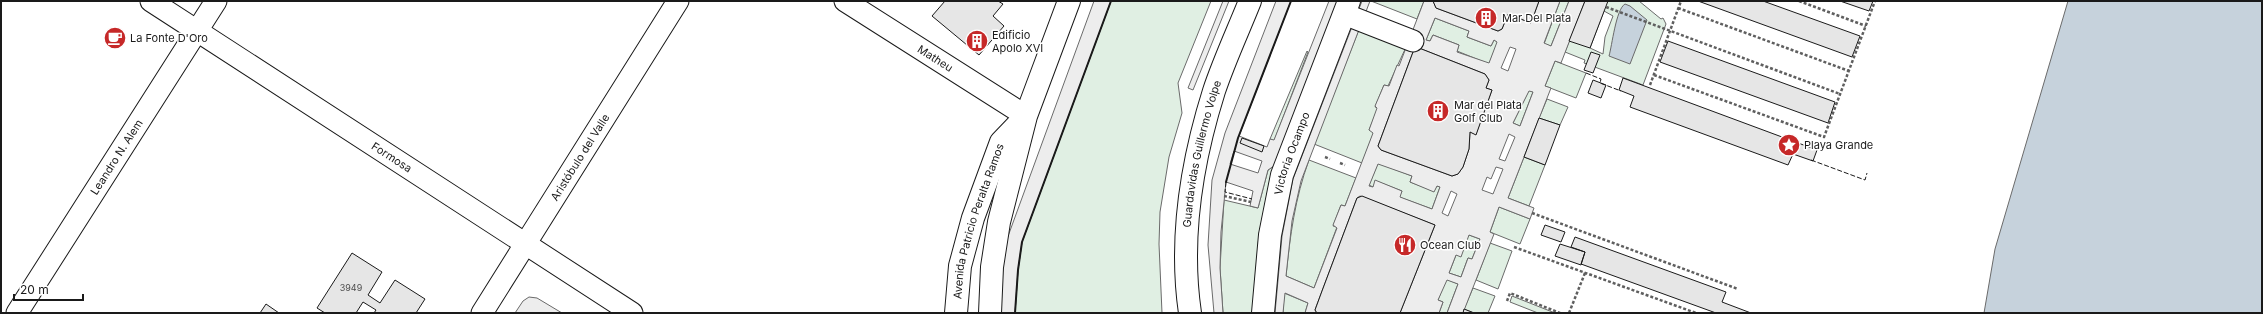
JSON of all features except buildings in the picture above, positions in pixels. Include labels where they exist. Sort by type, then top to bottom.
[{"type":"main road","name":"Avenida Patricio Peralta Ramos","points":[[990,313],[992,268],[999,222],[1026,116],[1069,1]]},
{"type":"main road","name":"Guardavidas Guillermo Volpe","points":[[1190,313],[1186,271],[1185,236],[1192,180],[1214,90],[1250,1]]},
{"type":"main road","name":"Victoria Ocampo","points":[[1263,313],[1270,235],[1282,175],[1347,7]]},
{"type":"main road","name":"Avenida Patricio Peralta Ramos","points":[[956,313],[959,276],[973,218],[1001,142],[1026,116]]},
{"type":"main road","points":[[945,313],[959,276]]},
{"type":"street","name":"Formosa","points":[[151,1],[632,313]]},
{"type":"street","name":"Leandro N. Alem","points":[[17,313],[216,1]]},
{"type":"street","name":"Aristóbulo del Valle","points":[[482,313],[678,1]]},
{"type":"street","name":"Matheu","points":[[845,1],[1026,116]]},
{"type":"street","points":[[1347,7],[1413,41]]},
{"type":"path","points":[[1650,85],[1681,1]]},
{"type":"path","points":[[1799,1],[1866,26]]},
{"type":"path","points":[[1654,75],[1824,137],[1875,1]]},
{"type":"path","points":[[1606,7],[1840,94]]},
{"type":"path","points":[[1678,8],[1849,71]]},
{"type":"path","points":[[1325,157],[1330,159]]},
{"type":"path","points":[[1340,163],[1345,165]]},
{"type":"path","points":[[1224,196],[1251,202]]},
{"type":"path","points":[[1532,213],[1738,289]]},
{"type":"path","points":[[1514,247],[1696,313]]},
{"type":"path","points":[[1569,313],[1585,272]]},
{"type":"path","points":[[1507,301],[1510,293],[1560,313]]},
{"type":"green space","points":[[1111,1],[1211,1],[1178,83],[1182,113],[1169,157],[1160,212],[1159,244],[1162,313],[1015,313],[1018,270],[1022,242]]},
{"type":"green space","points":[[1371,1],[1424,1],[1417,19]]},
{"type":"green space","points":[[1560,1],[1569,1],[1551,46],[1544,44]]},
{"type":"green space","points":[[1585,1],[1639,1],[1661,19],[1663,18],[1666,24],[1643,85],[1584,63],[1585,60],[1565,52]],"holes":[[[1604,11],[1613,16],[1605,37],[1603,54],[1590,48]]]},
{"type":"green space","points":[[1435,18],[1469,31],[1467,37],[1491,46],[1494,40],[1498,42],[1489,64],[1457,51],[1459,45],[1433,35],[1430,41],[1426,40]]},
{"type":"green space","points":[[1360,27],[1407,45],[1388,86],[1384,85],[1375,107],[1378,108],[1369,130],[1374,132],[1362,163],[1314,144]]},
{"type":"green space","points":[[1307,51],[1308,52],[1274,141],[1270,139]]},
{"type":"green space","points":[[1555,61],[1586,73],[1576,98],[1545,86]]},
{"type":"green space","points":[[1529,90],[1533,92],[1520,126],[1513,123]]},
{"type":"green space","points":[[1547,99],[1568,107],[1560,125],[1539,118]]},
{"type":"green space","points":[[1524,157],[1545,165],[1529,206],[1508,198]]},
{"type":"green space","points":[[1309,160],[1356,178],[1345,206],[1341,205],[1333,226],[1337,227],[1314,288],[1286,276],[1294,217],[1300,189]]},
{"type":"green space","points":[[1378,163],[1412,176],[1410,182],[1434,191],[1437,186],[1440,187],[1432,209],[1399,197],[1402,191],[1376,181],[1373,187],[1369,185]]},
{"type":"green space","points":[[1274,166],[1259,234],[1253,313],[1223,313],[1220,268],[1224,200],[1258,208],[1268,170]]},
{"type":"green space","points":[[1499,207],[1530,219],[1520,244],[1490,232]]},
{"type":"green space","points":[[1469,235],[1480,239],[1472,259],[1468,258],[1461,277],[1449,273],[1456,255]]},
{"type":"green space","points":[[1490,243],[1512,251],[1498,289],[1476,280]]},
{"type":"green space","points":[[1446,279],[1458,284],[1447,313],[1439,313],[1443,302],[1438,300]]},
{"type":"green space","points":[[1473,288],[1495,296],[1488,313],[1474,313],[1464,309]]},
{"type":"green space","points":[[1284,293],[1308,303],[1305,313],[1283,313]]},
{"type":"green space","points":[[1512,296],[1555,313],[1538,313],[1510,302]]},
{"type":"shaded area","points":[[1094,1],[1111,1],[1022,242],[1018,270],[1015,313],[999,313],[1002,269],[1007,239]]},
{"type":"shaded area","points":[[1223,1],[1229,1],[1193,90],[1188,88]]},
{"type":"shaded area","points":[[1276,1],[1291,1],[1239,136],[1267,147],[1270,139],[1274,140],[1329,1],[1338,1],[1274,166],[1268,170],[1258,208],[1250,206],[1253,191],[1226,182],[1221,232],[1220,268],[1223,313],[1214,313],[1208,245],[1212,180],[1225,133]],"holes":[[[1234,151],[1262,161],[1258,173],[1230,164]]]},
{"type":"shaded area","points":[[1362,1],[1370,1],[1301,181],[1292,221],[1286,276],[1314,288],[1337,228],[1333,225],[1341,205],[1345,206],[1373,133],[1369,130],[1377,108],[1375,106],[1384,85],[1389,86],[1397,65],[1399,66],[1424,1],[1433,1],[1436,8],[1498,31],[1502,29],[1508,14],[1531,23],[1539,1],[1560,1],[1544,43],[1551,46],[1569,1],[1585,1],[1561,63],[1555,61],[1545,86],[1551,88],[1508,198],[1534,208],[1530,219],[1499,207],[1490,232],[1494,234],[1463,313],[1447,313],[1458,284],[1447,280],[1438,300],[1443,302],[1439,313],[1400,313],[1435,225],[1360,196],[1357,198],[1316,307],[1315,310],[1317,313],[1305,313],[1308,303],[1285,293],[1283,313],[1275,313],[1282,236],[1293,179]],"holes":[[[1435,18],[1469,31],[1467,37],[1491,46],[1494,40],[1497,42],[1489,63],[1457,52],[1459,45],[1433,35],[1430,41],[1426,40]],[[1510,47],[1516,49],[1508,71],[1501,68]],[[1419,48],[1485,74],[1489,80],[1486,88],[1492,90],[1476,134],[1470,132],[1469,149],[1463,167],[1458,174],[1452,176],[1381,150],[1378,146],[1413,52]],[[1529,91],[1533,92],[1520,126],[1513,123]],[[1509,134],[1515,137],[1505,161],[1499,159]],[[1378,164],[1412,176],[1410,182],[1434,192],[1437,186],[1440,187],[1432,209],[1400,197],[1402,191],[1375,180],[1373,187],[1369,186]],[[1496,167],[1503,169],[1493,194],[1482,190],[1487,177],[1491,179]],[[1451,191],[1457,194],[1448,216],[1442,213]],[[1469,235],[1480,239],[1472,259],[1468,258],[1461,277],[1449,273],[1456,255],[1461,257]]]},
{"type":"shaded area","points":[[2068,1],[2262,1],[2262,313],[1984,313],[1995,249]]},
{"type":"shaded area","points":[[1625,4],[1630,6],[1647,20],[1630,64],[1609,56],[1619,13]]},
{"type":"shaded area","points":[[529,297],[537,298],[562,313],[515,313],[523,301]]},
{"type":"fence","points":[[1586,73],[1601,79],[1600,83],[1621,91]]},
{"type":"fence","points":[[1811,160],[1865,180],[1867,173]]},
{"type":"fence","points":[[1226,182],[1225,192],[1252,199]]},
{"type":"wall","points":[[1015,313],[1018,270],[1022,242],[1111,1]]},
{"type":"wall","points":[[1226,182],[1238,138],[1291,1]]},
{"type":"place","name":"Mar Del Plata","points":[[1486,18]]},
{"type":"place","name":"La Fonte D'Oro","points":[[115,38]]},
{"type":"place","name":"Edificio Apolo XVI","points":[[977,41]]},
{"type":"place","name":"Mar del Plata Golf Club","points":[[1438,111]]},
{"type":"place","name":"Playa Grande","points":[[1789,145]]},
{"type":"place","name":"Ocean Club","points":[[1405,245]]}]
